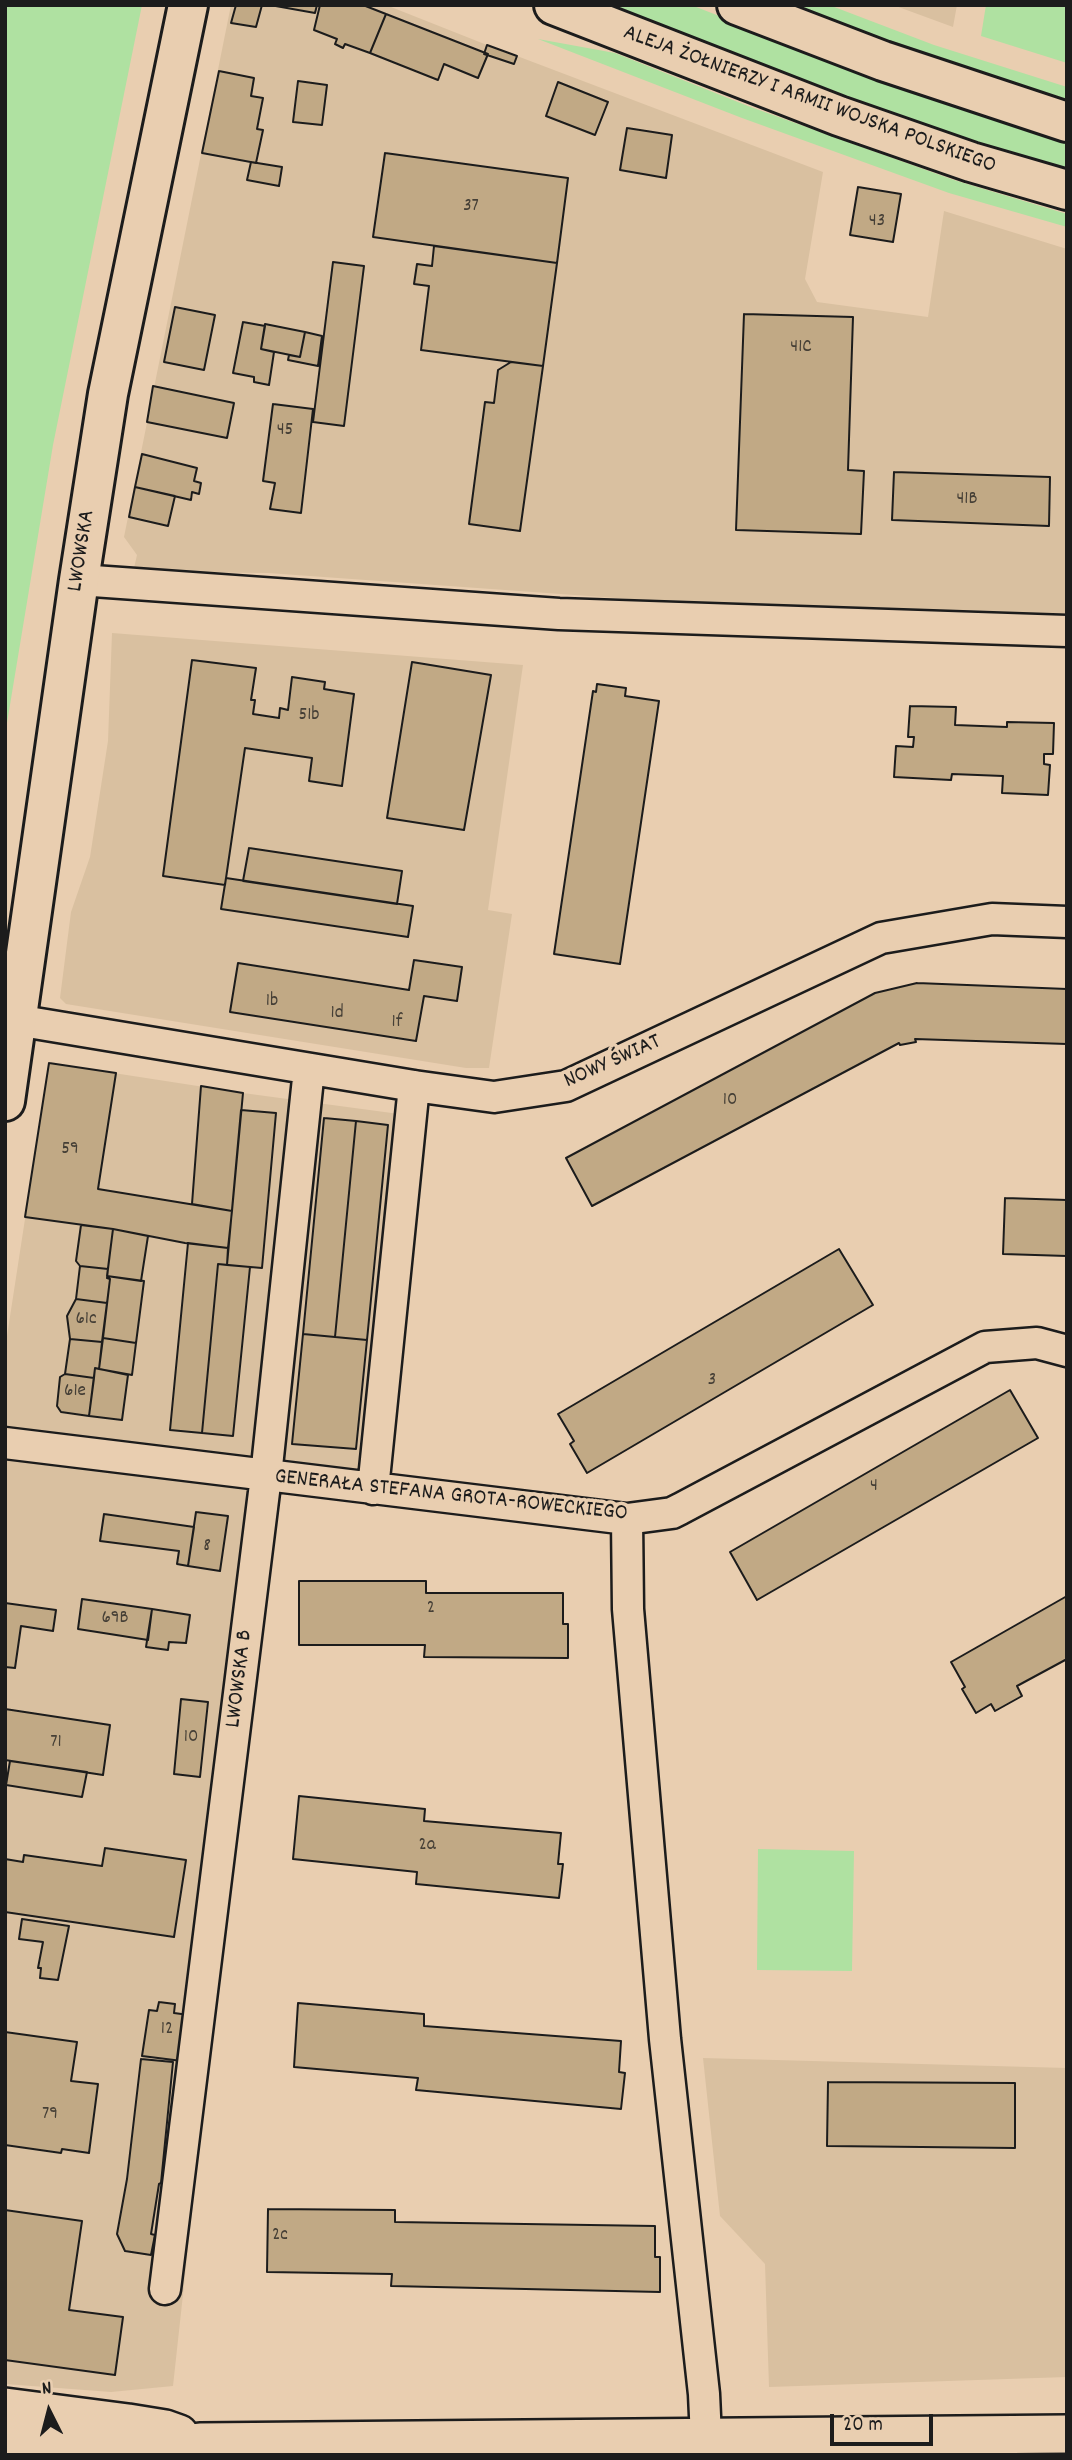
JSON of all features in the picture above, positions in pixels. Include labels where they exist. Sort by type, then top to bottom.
[{"type":"main road","name":"LWOWSKA","points":[[5,1101],[108,394],[188,5]]},
{"type":"main road","name":"ALEJA ŻOŁNIERZY I ARMII WOJSKA POLSKIEGO","points":[[554,5],[839,117],[971,162],[1067,190]]},
{"type":"main road","points":[[737,5],[883,61],[1067,122]]},
{"type":"street","points":[[79,580],[559,614],[1067,631]]},
{"type":"street","name":"NOWY ŚWIAT","points":[[16,1020],[494,1097],[566,1086],[881,938],[992,919],[1067,922]]},
{"type":"street","name":"LWOWSKA B","points":[[165,2289],[266,1476],[309,1069]]},
{"type":"street","points":[[373,1489],[414,1086]]},
{"type":"street","name":"GENERAŁA STEFANA GROTA-ROWECKIEGO","points":[[5,1443],[627,1519],[672,1513],[985,1347],[1037,1343],[1067,1351]]},
{"type":"street","points":[[627,1519],[628,1609],[663,2025],[704,2394],[706,2438]]},
{"type":"street","points":[[5,2407],[165,2429],[200,2442]]},
{"type":"street","points":[[5,2437],[126,2449],[156,2449],[200,2442],[327,2448],[706,2438],[958,2445],[1067,2434]]},
{"type":"shaded area","points":[[231,5],[386,5],[487,45],[485,54],[514,64],[517,56],[823,172],[805,279],[817,302],[928,317],[944,211],[1067,249],[1067,615],[700,604],[268,573],[150,572],[134,568],[137,555],[124,537]]},
{"type":"shaded area","points":[[893,5],[957,5],[953,27]]},
{"type":"shaded area","points":[[112,633],[523,665],[488,910],[512,914],[489,1068],[466,1068],[66,1004],[60,998],[71,912],[90,857],[108,741]]},
{"type":"shaded area","points":[[49,1063],[414,1116],[375,1481],[5,1435],[5,1349]]},
{"type":"shaded area","points":[[5,1458],[271,1488],[173,2386],[111,2392],[5,2384]]},
{"type":"shaded area","points":[[703,2058],[1067,2068],[1067,2377],[769,2387],[765,2264],[720,2216]]},
{"type":"green space","points":[[5,5],[142,5],[53,445],[5,735]]},
{"type":"green space","points":[[603,5],[691,5],[907,89],[1067,140],[1067,171],[1007,155],[893,118]]},
{"type":"green space","points":[[793,5],[829,5],[934,45],[1067,87],[1067,100],[921,54]]},
{"type":"green space","points":[[986,5],[1067,5],[1067,63],[981,36]]},
{"type":"green space","points":[[538,39],[615,53],[748,106],[954,180],[1067,214],[1067,227],[949,193],[742,118]]},
{"type":"green space","points":[[758,1849],[854,1851],[852,1971],[757,1970]]},
{"type":"building","points":[[236,5],[262,5],[256,27],[231,23]]},
{"type":"building","points":[[270,5],[317,5],[315,13]]},
{"type":"building","points":[[320,5],[363,5],[386,14],[370,53],[345,44],[343,48],[335,44],[337,39],[314,30]]},
{"type":"building","points":[[386,14],[488,54],[478,78],[444,64],[438,80],[370,53]]},
{"type":"building","points":[[487,45],[517,56],[514,64],[484,54]]},
{"type":"building","points":[[219,71],[254,78],[251,96],[263,98],[257,129],[263,130],[256,163],[202,153]]},
{"type":"building","points":[[298,81],[327,85],[322,125],[293,122]]},
{"type":"building","points":[[558,82],[608,102],[595,135],[546,116]]},
{"type":"building","points":[[627,128],[672,135],[666,178],[620,170]]},
{"type":"building","points":[[385,153],[568,178],[557,263],[373,237]]},
{"type":"building","points":[[251,162],[282,167],[279,186],[247,180]]},
{"type":"building","points":[[858,187],[901,194],[893,242],[850,235]]},
{"type":"building","points":[[434,246],[557,263],[543,366],[421,350],[429,286],[414,284],[417,264],[432,266]]},
{"type":"building","points":[[333,262],[364,266],[344,426],[313,422]]},
{"type":"building","points":[[175,307],[215,315],[204,370],[164,362]]},
{"type":"building","points":[[744,314],[853,317],[848,470],[864,471],[861,534],[736,530]]},
{"type":"building","points":[[243,322],[265,326],[261,349],[274,352],[269,385],[254,382],[254,377],[233,373]]},
{"type":"building","points":[[265,324],[305,332],[300,357],[261,349]]},
{"type":"building","points":[[305,332],[322,336],[318,366],[288,360],[289,355],[300,357]]},
{"type":"building","points":[[511,362],[543,366],[520,531],[469,524],[485,402],[494,403],[498,370]]},
{"type":"building","points":[[153,386],[234,403],[227,438],[147,422]]},
{"type":"building","points":[[273,404],[313,409],[301,513],[270,509],[275,483],[263,481]]},
{"type":"building","points":[[142,454],[197,468],[194,481],[201,483],[199,494],[192,492],[191,500],[135,487]]},
{"type":"building","points":[[894,472],[1050,477],[1049,526],[892,520]]},
{"type":"building","points":[[135,487],[175,496],[168,526],[129,517]]},
{"type":"building","points":[[192,660],[256,668],[251,700],[255,700],[253,714],[279,718],[280,708],[288,710],[292,677],[325,682],[324,689],[354,694],[342,786],[309,781],[312,758],[245,748],[225,885],[163,876]]},
{"type":"building","points":[[412,662],[491,675],[464,830],[387,818]]},
{"type":"building","points":[[597,684],[626,688],[625,696],[659,701],[620,964],[554,954],[593,691],[596,692]]},
{"type":"building","points":[[910,706],[956,707],[955,725],[1007,727],[1007,722],[1054,723],[1053,754],[1044,754],[1044,764],[1050,765],[1048,795],[1002,793],[1003,776],[952,774],[951,780],[894,777],[896,746],[913,747],[914,737],[908,737]]},
{"type":"building","points":[[249,848],[402,871],[397,904],[243,881]]},
{"type":"building","points":[[226,878],[413,906],[408,937],[221,909]]},
{"type":"building","points":[[414,960],[462,967],[457,1001],[424,996],[416,1041],[230,1012],[238,963],[409,990]]},
{"type":"building","points":[[917,983],[1067,989],[1067,1044],[915,1039],[916,1042],[899,1043],[592,1206],[566,1158],[875,993]]},
{"type":"building","points":[[49,1063],[116,1073],[98,1189],[232,1211],[228,1248],[25,1217]]},
{"type":"building","points":[[201,1086],[243,1093],[232,1211],[192,1204]]},
{"type":"building","points":[[241,1110],[276,1113],[262,1268],[227,1265]]},
{"type":"building","points":[[324,1118],[356,1121],[335,1337],[303,1334]]},
{"type":"building","points":[[356,1121],[388,1125],[367,1340],[335,1337]]},
{"type":"building","points":[[1005,1198],[1067,1200],[1067,1256],[1003,1254]]},
{"type":"building","points":[[81,1225],[113,1229],[108,1269],[80,1266],[76,1261]]},
{"type":"building","points":[[113,1229],[148,1236],[141,1281],[107,1276]]},
{"type":"building","points":[[188,1243],[228,1248],[227,1265],[218,1264],[202,1433],[170,1430]]},
{"type":"building","points":[[839,1249],[873,1305],[587,1473],[570,1444],[574,1441],[558,1414]]},
{"type":"building","points":[[218,1264],[250,1267],[233,1436],[202,1433]]},
{"type":"building","points":[[80,1266],[108,1269],[107,1278],[110,1279],[107,1303],[76,1299]]},
{"type":"building","points":[[107,1276],[144,1281],[136,1343],[103,1338],[110,1279]]},
{"type":"building","points":[[76,1299],[107,1303],[102,1342],[70,1339],[67,1316]]},
{"type":"building","points":[[303,1334],[367,1340],[356,1449],[292,1444]]},
{"type":"building","points":[[103,1338],[136,1343],[132,1375],[99,1369]]},
{"type":"building","points":[[70,1339],[102,1342],[99,1369],[95,1368],[94,1378],[65,1374]]},
{"type":"building","points":[[95,1368],[128,1375],[122,1420],[89,1416]]},
{"type":"building","points":[[65,1374],[94,1378],[89,1416],[61,1412],[57,1406],[60,1377]]},
{"type":"building","points":[[1010,1390],[1038,1438],[757,1600],[730,1552]]},
{"type":"building","points":[[196,1512],[228,1516],[220,1571],[188,1566]]},
{"type":"building","points":[[104,1514],[194,1527],[188,1566],[177,1564],[179,1551],[100,1541]]},
{"type":"building","points":[[299,1581],[426,1581],[426,1593],[563,1593],[563,1624],[568,1624],[568,1658],[424,1657],[425,1645],[299,1645]]},
{"type":"building","points":[[1067,1596],[1067,1659],[1017,1686],[1022,1696],[995,1711],[991,1704],[976,1713],[951,1662]]},
{"type":"building","points":[[82,1599],[152,1609],[148,1640],[78,1629]]},
{"type":"building","points":[[5,1603],[56,1610],[53,1631],[21,1626],[15,1668],[5,1667]]},
{"type":"building","points":[[152,1609],[190,1615],[186,1643],[169,1642],[168,1650],[146,1647]]},
{"type":"building","points":[[181,1699],[208,1702],[200,1777],[174,1774]]},
{"type":"building","points":[[5,1709],[110,1725],[103,1775],[5,1760]]},
{"type":"building","points":[[10,1761],[87,1772],[82,1797],[6,1785]]},
{"type":"building","points":[[299,1796],[425,1809],[424,1821],[561,1833],[558,1864],[563,1864],[559,1898],[416,1884],[417,1872],[293,1859]]},
{"type":"building","points":[[105,1848],[186,1860],[174,1937],[5,1912],[5,1859],[23,1862],[24,1855],[102,1866]]},
{"type":"building","points":[[22,1919],[69,1926],[58,1980],[40,1978],[41,1968],[38,1968],[43,1942],[19,1939]]},
{"type":"building","points":[[159,2002],[175,2004],[174,2013],[189,2015],[182,2061],[142,2056],[149,2010],[157,2011]]},
{"type":"building","points":[[298,2003],[424,2014],[424,2026],[621,2041],[619,2072],[625,2073],[621,2109],[416,2090],[418,2078],[294,2067]]},
{"type":"building","points":[[5,2032],[77,2042],[71,2081],[98,2084],[89,2153],[62,2149],[61,2153],[5,2145]]},
{"type":"building","points":[[141,2059],[173,2062],[161,2183],[151,2234],[155,2235],[151,2255],[125,2251],[117,2234],[127,2179]]},
{"type":"building","points":[[828,2082],[1015,2083],[1015,2148],[827,2146]]},
{"type":"building","points":[[268,2209],[395,2210],[395,2222],[655,2226],[655,2257],[660,2257],[660,2292],[391,2286],[392,2274],[267,2272]]},
{"type":"building","points":[[5,2210],[82,2221],[69,2310],[123,2317],[115,2375],[5,2360]]}]
